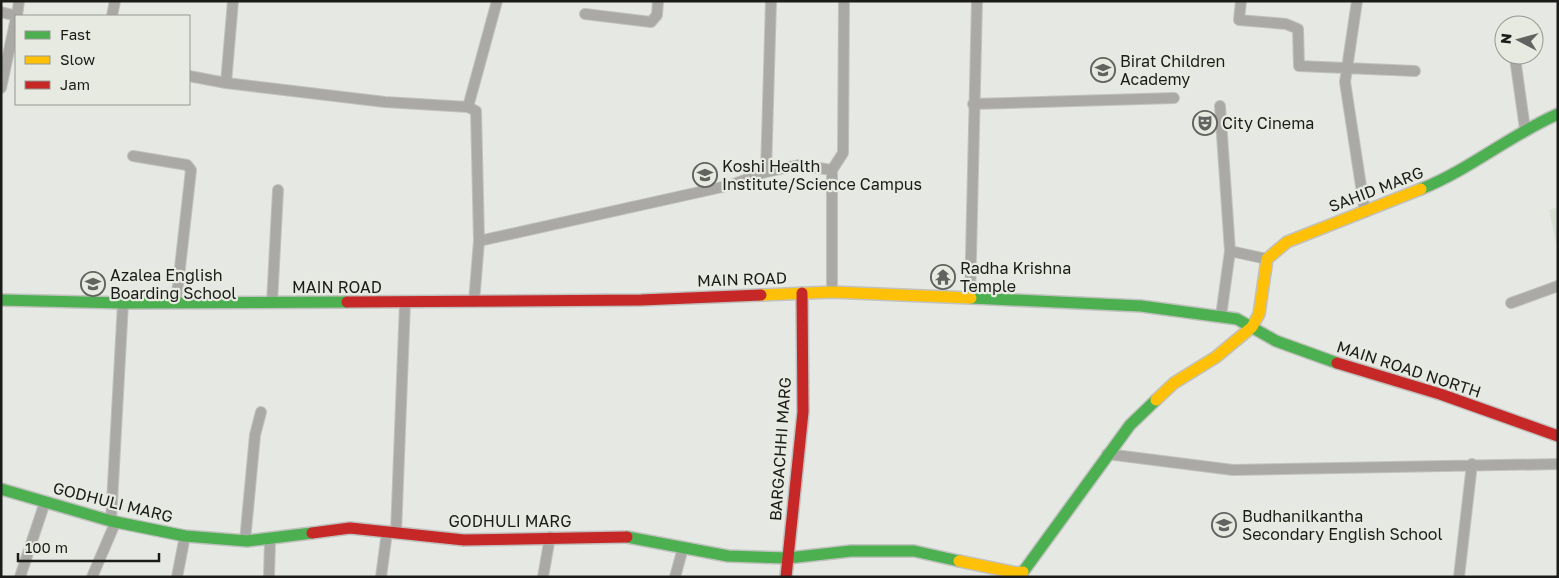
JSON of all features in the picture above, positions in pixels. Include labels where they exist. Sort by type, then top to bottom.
[{"type":"main road","name":"SAHID MARG","points":[[1267,259],[1287,242],[1441,181],[1525,129],[1558,114]]},
{"type":"main road","points":[[1024,575],[1107,454],[1130,425],[1174,383],[1216,357],[1252,327],[1259,314],[1267,259]]},
{"type":"main road","name":"MAIN ROAD","points":[[1,296],[176,300],[642,300],[832,292],[970,298]]},
{"type":"main road","name":"BARGACHHI MARG","points":[[786,577],[803,412],[802,293]]},
{"type":"main road","name":"MAIN ROAD NORTH","points":[[970,298],[1141,306],[1237,319],[1276,341],[1343,365],[1440,394],[1558,436]]},
{"type":"main road","name":"MAIN ROAD","points":[[1,300],[123,303],[176,300]]},
{"type":"main road","name":"MAIN ROAD","points":[[272,300],[405,302],[474,300]]},
{"type":"main road","name":"GODHULI MARG","points":[[1,489],[113,521],[185,536],[245,541],[270,540],[350,528],[464,540],[624,536],[728,556],[788,558],[851,551],[890,549],[914,551],[1024,575]]},
{"type":"street","points":[[17,15],[19,1]]},
{"type":"street","points":[[112,15],[115,1]]},
{"type":"street","points":[[226,84],[233,1]]},
{"type":"street","points":[[468,107],[497,1]]},
{"type":"street","points":[[585,14],[652,22],[657,16],[658,1]]},
{"type":"street","points":[[766,172],[771,1]]},
{"type":"street","points":[[832,292],[832,170],[843,153],[844,1]]},
{"type":"street","points":[[970,298],[973,104],[977,1]]},
{"type":"street","points":[[1241,1],[1239,20],[1286,24],[1298,29],[1299,66],[1415,71]]},
{"type":"street","points":[[1357,1],[1346,67],[1345,95],[1364,212]]},
{"type":"street","points":[[1,12],[15,16]]},
{"type":"street","points":[[1,88],[15,26]]},
{"type":"street","points":[[1515,65],[1525,129]]},
{"type":"street","points":[[190,76],[226,84],[385,102],[468,107],[476,111],[479,241],[474,300]]},
{"type":"street","points":[[973,104],[1174,98]]},
{"type":"street","points":[[1220,106],[1230,251],[1221,316]]},
{"type":"street","points":[[133,156],[187,165],[191,170],[176,300]]},
{"type":"street","points":[[479,241],[731,185],[766,172],[799,165],[832,170]]},
{"type":"street","points":[[272,300],[278,190]]},
{"type":"street","points":[[1230,251],[1267,259]]},
{"type":"street","points":[[1511,303],[1558,286]]},
{"type":"street","points":[[381,577],[391,533],[405,302]]},
{"type":"street","points":[[92,577],[113,521],[123,303]]},
{"type":"street","points":[[245,541],[255,435],[261,412]]},
{"type":"street","points":[[1107,454],[1233,470],[1472,464],[1558,464]]},
{"type":"street","points":[[1459,577],[1472,464]]},
{"type":"street","points":[[20,577],[44,502]]},
{"type":"street","points":[[177,577],[185,536]]},
{"type":"street","points":[[543,577],[550,537]]},
{"type":"street","points":[[269,577],[270,540]]},
{"type":"street","points":[[675,577],[683,548]]},
{"type":"shaded area","points":[[1558,207],[1558,252],[1549,210]]},
{"type":"traffic: fast","points":[[1421,189],[1456,172],[1540,122],[1558,114]]},
{"type":"traffic: fast","points":[[971,298],[1141,306],[1237,319],[1276,341],[1337,363]]},
{"type":"traffic: fast","points":[[1,300],[123,303],[347,302]]},
{"type":"traffic: fast","points":[[1023,572],[1130,425],[1156,400]]},
{"type":"traffic: fast","points":[[1,489],[111,521],[185,536],[247,541],[312,533]]},
{"type":"traffic: fast","points":[[627,537],[728,556],[788,558],[851,551],[914,551],[959,561]]},
{"type":"traffic: slow","points":[[1156,400],[1174,383],[1216,357],[1252,327],[1259,314],[1267,259],[1287,242],[1421,189]]},
{"type":"traffic: slow","points":[[761,295],[832,292],[971,298]]},
{"type":"traffic: slow","points":[[959,561],[1017,573],[1023,572]]},
{"type":"traffic: jam","points":[[786,577],[803,412],[802,293]]},
{"type":"traffic: jam","points":[[347,302],[641,300],[761,295]]},
{"type":"traffic: jam","points":[[1337,363],[1440,394],[1558,436]]},
{"type":"traffic: jam","points":[[312,533],[350,528],[464,540],[627,537]]},
{"type":"place","name":"Birat Children Academy","points":[[1103,70]]},
{"type":"place","name":"City Cinema","points":[[1205,123]]},
{"type":"place","name":"Koshi Health Institute/Science Campus","points":[[705,175]]},
{"type":"place","name":"Radha Krishna Temple","points":[[943,277]]},
{"type":"place","name":"Azalea English Boarding School","points":[[93,284]]},
{"type":"place","name":"Budhanilkantha Secondary English School","points":[[1224,525]]}]
